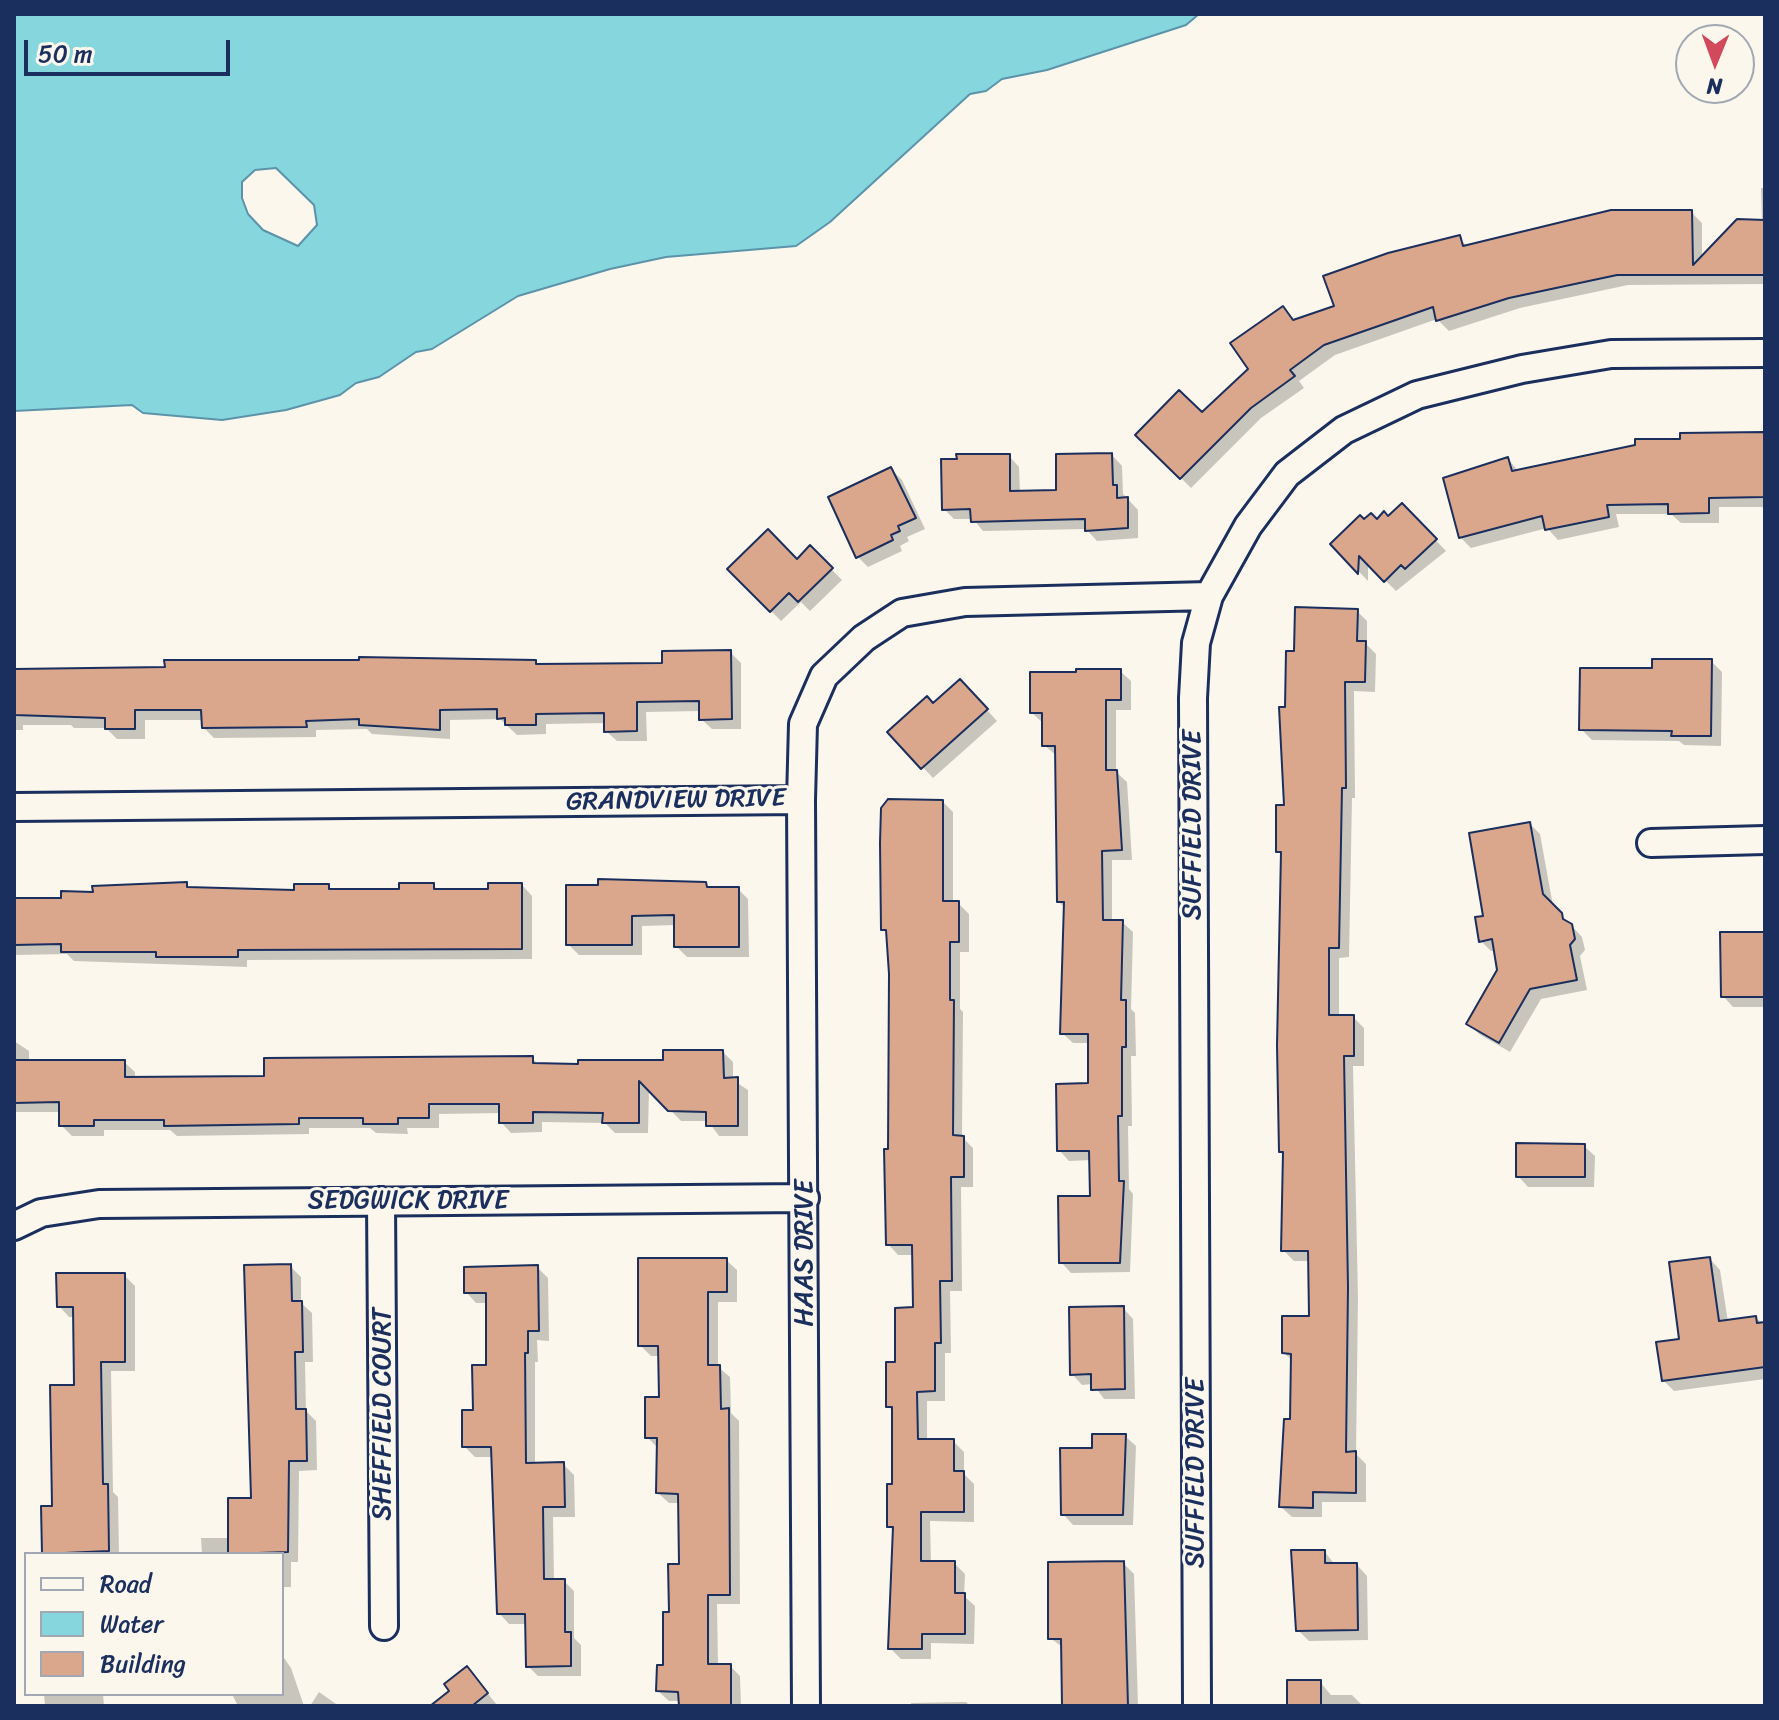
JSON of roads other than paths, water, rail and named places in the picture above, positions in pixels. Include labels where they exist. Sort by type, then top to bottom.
[{"type":"street","name":"SUFFIELD DRIVE","points":[[1197,1706],[1193,698],[1196,643],[1209,596],[1248,526],[1287,474],[1344,430],[1417,395],[1522,369],[1611,354],[1765,353]]},
{"type":"street","name":"GRANDVIEW DRIVE","points":[[14,807],[801,800],[803,724],[824,676],[864,638],[902,613],[965,602],[1209,596]]},
{"type":"street","name":"HAAS DRIVE","points":[[801,800],[806,1706]]},
{"type":"street","points":[[1651,843],[1765,840]]},
{"type":"street","name":"SEDGWICK DRIVE","points":[[14,1226],[41,1213],[84,1205],[805,1198]]},
{"type":"street","name":"SHEFFIELD COURT","points":[[381,1201],[384,1626]]},
{"type":"water","points":[[14,14],[1199,14],[1186,25],[1047,70],[1002,79],[986,91],[970,94],[830,222],[796,246],[666,257],[610,269],[518,296],[432,349],[416,352],[379,377],[356,383],[340,395],[286,410],[222,420],[143,413],[132,405],[14,411]],"holes":[[[276,168],[314,205],[317,225],[298,246],[263,230],[248,214],[242,198],[242,182],[255,170]]]}]
